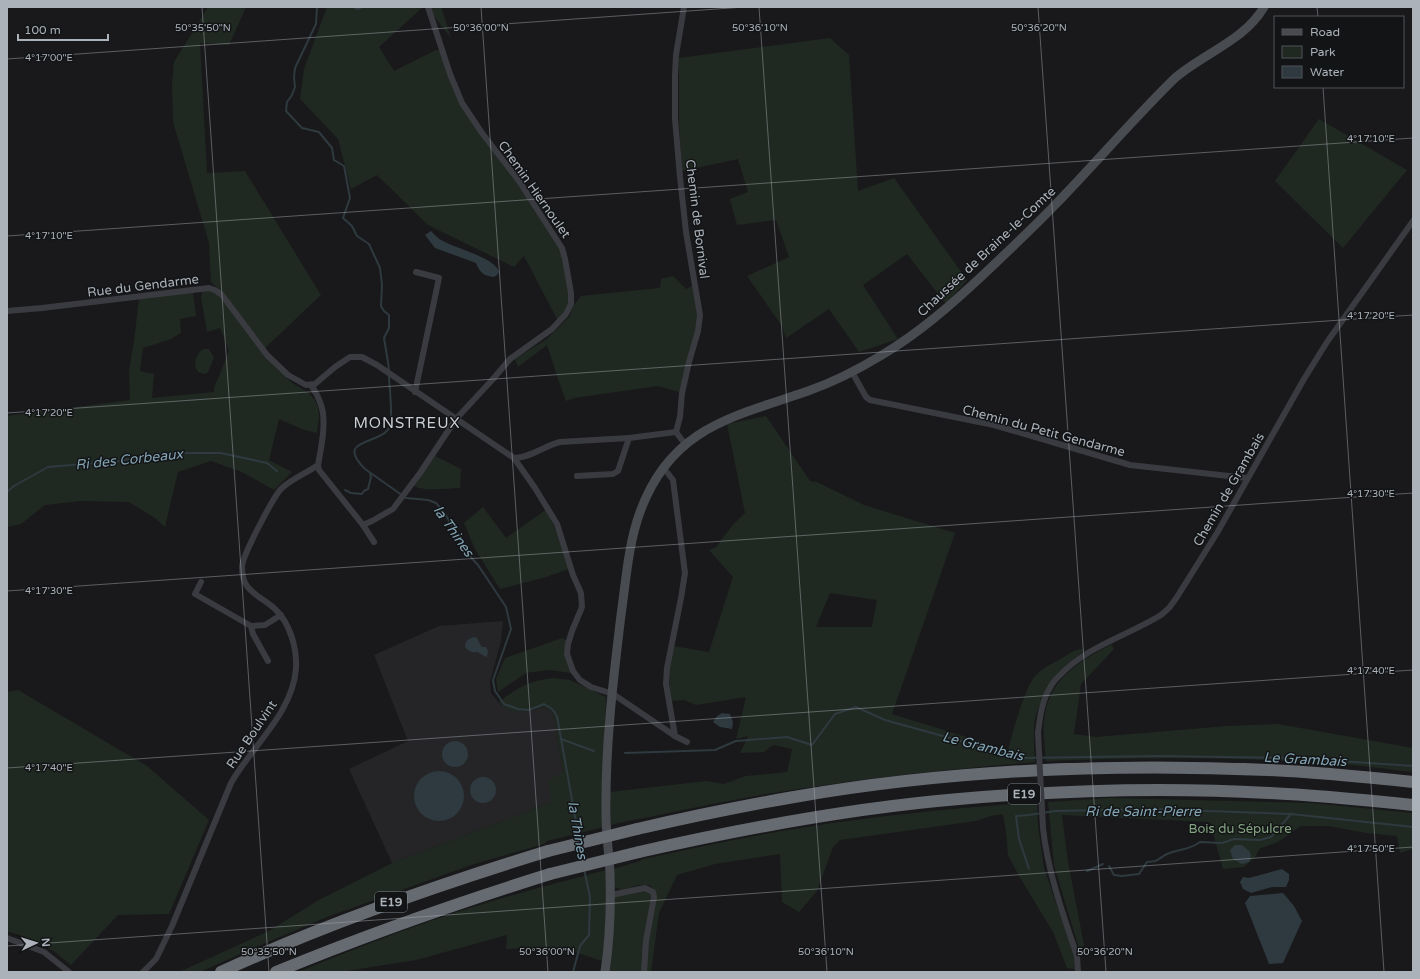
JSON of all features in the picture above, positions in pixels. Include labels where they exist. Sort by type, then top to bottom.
[{"type":"highway","name":"E19","points":[[221,972],[330,925],[401,898],[548,851],[714,812],[803,796],[892,783],[955,776],[1026,771],[1116,768],[1269,770],[1348,775],[1413,782]]},
{"type":"highway","name":"E19","points":[[276,972],[338,946],[409,920],[550,874],[720,834],[806,818],[957,799],[1026,794],[1108,791],[1194,790],[1276,793],[1347,798],[1413,805]]},
{"type":"main road","name":"Chaussée de Braine-le-Comte","points":[[605,972],[610,924],[606,786],[612,694],[626,577],[635,530],[647,496],[663,467],[685,444],[708,428],[812,389],[852,372],[905,341],[949,307],[1051,209],[1175,78],[1192,64],[1237,36],[1255,20],[1264,7]]},
{"type":"street","name":"Chemin Hiernoulet","points":[[363,525],[393,508],[420,473],[456,419],[494,379],[510,359],[560,322],[571,304],[571,293],[562,248],[515,174],[482,133],[462,103],[450,74],[428,7]]},
{"type":"street","name":"Chemin de Bornival","points":[[676,432],[680,417],[682,393],[698,331],[700,315],[687,239],[675,119],[674,76],[684,7]]},
{"type":"street","name":"Chemin de Grambais","points":[[1078,972],[1077,956],[1049,867],[1046,852],[1038,733],[1044,700],[1051,685],[1064,670],[1090,651],[1152,621],[1168,608],[1177,597],[1216,533],[1323,348],[1413,221]]},
{"type":"street","points":[[415,392],[439,278],[416,272]]},
{"type":"street","name":"Rue du Gendarme","points":[[7,311],[209,288],[222,295],[267,355],[298,381],[306,385],[311,385]]},
{"type":"street","points":[[374,542],[363,525],[319,470],[318,465],[323,431],[323,413],[321,404],[311,385],[315,384],[335,367],[350,357],[356,356],[366,358],[514,458],[535,488],[557,524],[573,575],[581,593],[582,607],[568,644],[568,654],[573,671],[580,680],[591,687],[612,694],[675,736],[687,742]]},
{"type":"street","name":"Chemin du Petit Gendarme","points":[[852,372],[866,397],[870,400],[994,425],[1130,465],[1247,478]]},
{"type":"street","points":[[514,458],[522,458],[549,444],[560,442],[629,438],[676,432],[685,444]]},
{"type":"street","points":[[577,476],[613,474],[618,471],[629,438]]},
{"type":"street","name":"Rue Boulvint","points":[[143,972],[156,959],[169,932],[231,783],[238,771],[274,723],[289,696],[294,682],[296,667],[295,651],[287,626],[275,608],[246,586],[242,565],[275,496],[283,487],[318,465]]},
{"type":"street","points":[[663,467],[673,480],[685,573],[667,668],[666,684],[675,736]]},
{"type":"street","points":[[201,582],[195,594],[251,626],[265,624],[281,615]]},
{"type":"street","points":[[251,626],[253,634],[268,661]]},
{"type":"street","points":[[610,895],[645,888],[653,892],[654,897],[646,941],[644,972]]},
{"type":"street","points":[[7,938],[44,952],[69,972]]},
{"type":"shaded area","points":[[503,621],[501,641],[490,682],[491,693],[501,705],[530,711],[544,707],[552,711],[563,772],[552,802],[392,863],[349,769],[408,741],[374,655],[439,626]]},
{"type":"green space","points":[[208,7],[246,7],[229,45],[200,43],[207,173],[245,171],[321,295],[265,348],[226,296],[211,282],[209,243],[173,122],[172,84],[174,62]]},
{"type":"green space","points":[[327,7],[423,7],[379,47],[394,71],[436,50],[441,51],[459,100],[513,173],[560,247],[570,298],[567,308],[558,321],[524,256],[514,267],[428,225],[377,175],[351,189],[338,139],[300,99],[304,69]]},
{"type":"green space","points":[[427,7],[441,7],[451,38]]},
{"type":"green space","points":[[830,38],[849,55],[858,191],[894,178],[967,280],[946,304],[907,254],[863,285],[898,339],[859,352],[829,309],[786,338],[782,326],[747,276],[789,257],[776,220],[737,225],[730,199],[748,192],[738,159],[682,171],[679,123],[679,58]]},
{"type":"green space","points":[[1319,119],[1407,170],[1343,248],[1275,181]]},
{"type":"green space","points":[[673,276],[686,289],[692,286],[698,318],[696,331],[679,392],[658,386],[574,398],[566,401],[547,345],[518,367],[515,359],[547,339],[570,316],[573,306],[581,296],[660,288],[661,279]]},
{"type":"green space","points":[[205,290],[215,292],[220,297],[277,369],[291,382],[310,394],[315,400],[318,407],[319,416],[317,433],[304,430],[279,419],[269,460],[292,472],[274,490],[242,472],[211,461],[178,472],[165,527],[155,518],[129,502],[81,501],[45,505],[21,524],[7,527],[7,416],[130,400],[129,370],[139,298],[193,292],[196,316],[180,319],[181,333],[171,339],[143,348],[140,371],[154,374],[152,398],[214,392],[214,388],[229,351],[220,328],[207,332],[201,297]]},
{"type":"green space","points":[[203,349],[209,349],[214,358],[208,372],[205,374],[198,372],[195,365],[198,354]]},
{"type":"green space","points":[[766,416],[810,481],[817,482],[864,505],[955,533],[892,714],[1008,750],[1020,710],[1032,680],[1039,672],[1048,666],[1078,649],[1084,649],[1084,651],[1058,673],[1052,680],[1044,695],[1035,719],[1035,762],[895,776],[802,788],[710,804],[611,825],[610,792],[707,781],[724,784],[746,776],[787,772],[792,749],[773,745],[764,752],[740,753],[748,736],[736,739],[746,697],[696,705],[684,700],[671,701],[669,674],[673,646],[709,652],[733,577],[709,550],[716,547],[732,526],[745,513],[727,424]],"holes":[[[830,593],[877,600],[872,627],[816,627]]]},
{"type":"green space","points":[[435,456],[461,469],[460,488],[424,489],[414,486]]},
{"type":"green space","points":[[483,507],[506,538],[547,509],[569,569],[546,577],[500,589],[475,549],[464,523]]},
{"type":"green space","points":[[562,638],[566,640],[571,673],[549,670],[526,673],[498,692],[496,679],[505,658]]},
{"type":"green space","points":[[1112,644],[1114,649],[1081,684],[1074,734],[1096,737],[1227,726],[1278,724],[1413,748],[1413,772],[1312,762],[1274,760],[1160,758],[1046,761],[1044,721],[1048,702],[1053,690],[1060,680],[1079,663]]},
{"type":"green space","points":[[554,678],[570,680],[606,697],[603,773],[604,827],[547,841],[544,844],[471,865],[327,917],[200,972],[179,972],[269,931],[317,901],[392,863],[552,802],[548,780],[563,772],[552,711],[544,707],[520,712],[514,711],[503,707],[499,702],[512,692],[524,686],[538,681]]},
{"type":"green space","points":[[18,690],[147,766],[209,820],[169,914],[118,915],[71,965],[55,952],[36,941],[7,931],[7,692]]},
{"type":"green space","name":"Bois du Sépulcre","points":[[1111,798],[1311,803],[1413,813],[1413,849],[1400,853],[1397,836],[1366,833],[1329,826],[1301,826],[1278,842],[1259,849],[1256,856],[1244,867],[1223,869],[1210,822],[1062,815],[1068,862],[1084,945],[1080,952],[1054,865],[1048,802]]},
{"type":"green space","points":[[1037,802],[1038,826],[1044,868],[1074,955],[1075,969],[1067,968],[1053,932],[1008,855],[1003,814],[976,821],[840,840],[833,847],[817,891],[799,912],[782,902],[780,854],[715,864],[677,875],[659,913],[651,972],[600,972],[602,961],[569,950],[542,947],[506,949],[507,935],[416,960],[340,972],[298,972],[459,911],[606,870],[611,895],[654,889],[649,885],[639,885],[621,890],[615,887],[613,869],[643,859],[741,838],[830,823],[919,812]]},
{"type":"water","points":[[431,231],[441,240],[491,262],[499,272],[494,277],[488,276],[481,272],[476,263],[435,248],[425,235]]},
{"type":"water","points":[[474,637],[477,638],[482,647],[486,647],[488,651],[487,657],[477,652],[467,650],[465,647],[467,640]]},
{"type":"water","points":[[722,713],[730,714],[733,722],[732,729],[720,727],[713,722],[717,716]]},
{"type":"water","points":[[455,741],[464,745],[468,754],[464,763],[455,767],[446,763],[442,754],[446,745]]},
{"type":"water","points":[[434,771],[444,771],[457,778],[464,791],[464,801],[457,814],[444,821],[434,821],[425,817],[418,810],[414,801],[414,791],[418,782],[425,775]]},
{"type":"water","points":[[483,777],[492,781],[496,790],[492,799],[483,803],[474,799],[470,790],[474,781]]},
{"type":"water","points":[[1235,845],[1242,845],[1250,852],[1251,857],[1249,862],[1242,864],[1233,859],[1230,850]]},
{"type":"water","points":[[1282,869],[1289,874],[1289,880],[1286,887],[1272,887],[1251,893],[1243,889],[1240,882],[1243,877],[1249,878]]},
{"type":"water","points":[[1283,893],[1294,906],[1302,921],[1283,963],[1269,964],[1245,903],[1250,896]]},
{"type":"waterway","name":"la Thines","points":[[317,7],[316,24],[295,68],[295,87],[287,102],[286,111],[302,128],[319,132],[332,148],[334,160],[344,166],[350,198],[343,218],[352,226],[357,236],[369,244],[380,268],[382,285],[381,306],[389,315],[389,328],[384,338],[389,371]]},
{"type":"waterway","name":"la Thines","points":[[353,7],[358,9],[362,7]]},
{"type":"waterway","name":"la Thines","points":[[389,376],[391,411],[389,428],[377,437],[362,443],[354,452],[357,459],[365,469],[406,498],[428,500],[436,503],[444,512],[467,553],[478,565],[506,607],[511,629],[493,680],[495,691],[504,704],[518,709],[529,710],[544,704],[552,709],[557,716],[579,839]]},
{"type":"waterway","name":"Ri des Corbeaux","points":[[7,492],[14,486],[48,467],[119,461],[163,453],[221,453],[267,463],[277,471]]},
{"type":"waterway","name":"Ri des Corbeaux","points":[[345,490],[351,493],[362,494],[368,489],[371,477],[370,473]]},
{"type":"waterway","name":"Le Grambais","points":[[625,753],[715,750],[736,741],[787,737],[812,745],[835,714],[856,707],[885,720],[1022,758],[1158,756],[1295,758],[1413,766]]},
{"type":"waterway","name":"Le Grambais","points":[[561,739],[594,751]]},
{"type":"waterway","name":"Ri de Saint-Pierre","points":[[1029,869],[1019,839],[1016,816],[1055,811],[1150,809],[1291,814],[1413,827]]},
{"type":"waterway","points":[[1109,866],[1114,875],[1122,876],[1139,874],[1147,862],[1151,862],[1167,854],[1192,847],[1200,842],[1222,843],[1234,839],[1260,840],[1271,837],[1291,814]]},
{"type":"waterway","name":"la Thines","points":[[580,847],[583,861]]},
{"type":"waterway","points":[[1087,871],[1103,864]]},
{"type":"waterway","name":"la Thines","points":[[573,972],[580,946],[589,935],[590,897],[584,869]]},
{"type":"district","name":"MONSTREUX","points":[[407,423]]}]
